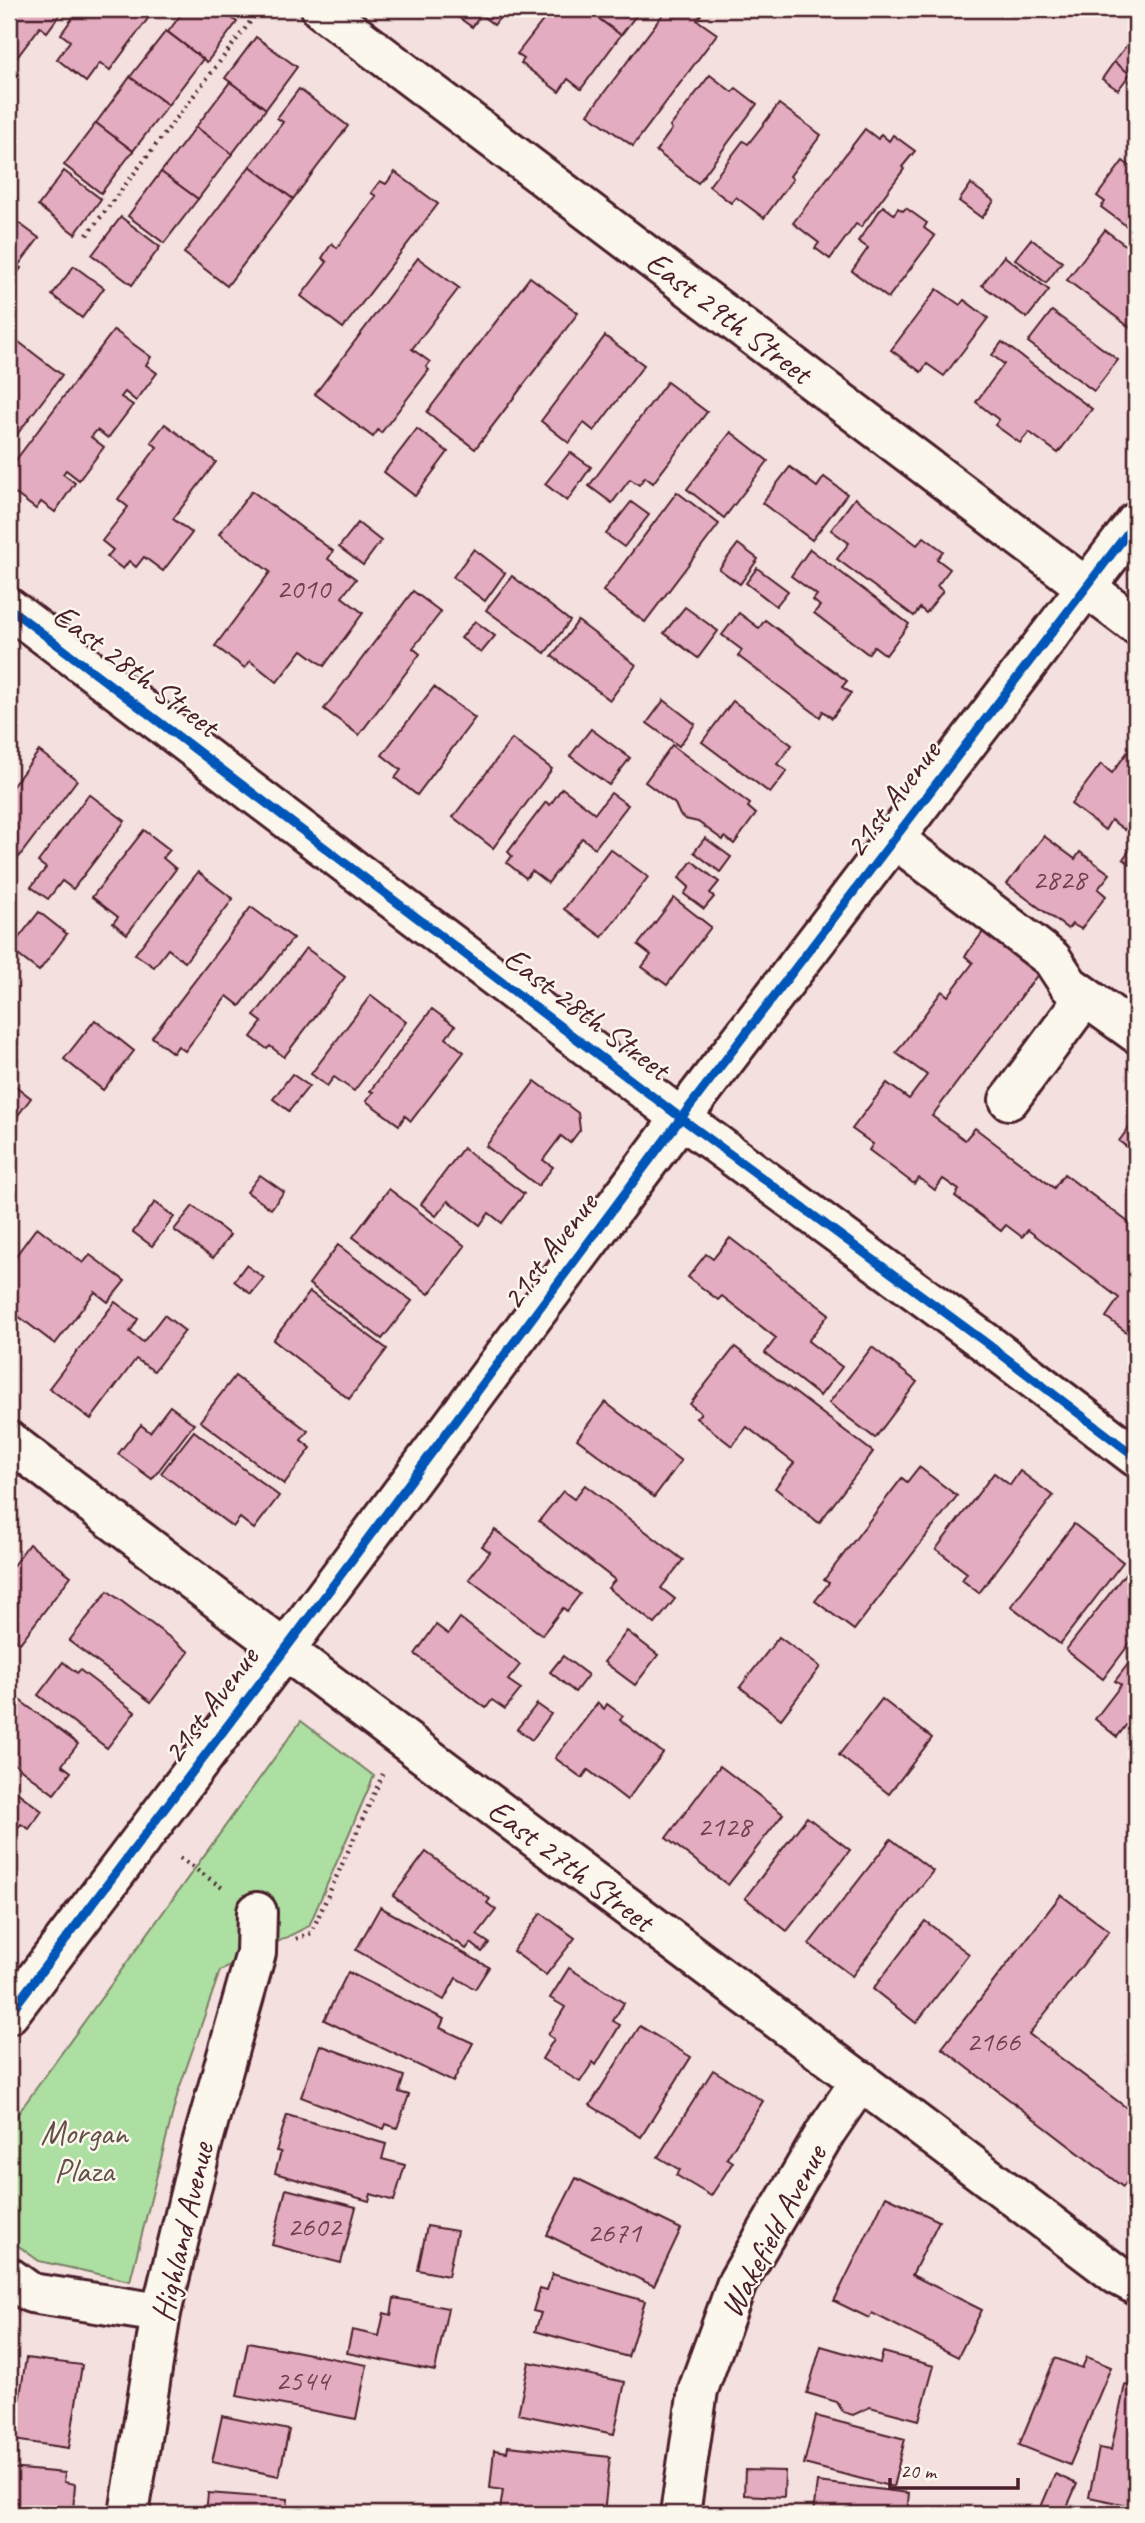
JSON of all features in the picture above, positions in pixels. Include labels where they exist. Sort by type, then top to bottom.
[{"type":"street","name":"East 29th Street","points":[[321,9],[1136,625]]},
{"type":"street","name":"21st Avenue","points":[[9,2014],[284,1651],[681,1118],[1136,522]]},
{"type":"street","name":"East 28th Street","points":[[9,608],[681,1118],[1136,1457]]},
{"type":"street","points":[[895,839],[1052,959],[1069,985],[1136,1032]]},
{"type":"street","points":[[1009,1100],[1086,997]]},
{"type":"street","name":"East 27th Street","points":[[9,1441],[284,1651],[861,2080],[1117,2275],[1136,2286]]},
{"type":"street","name":"Highland Avenue","points":[[128,2514],[162,2314],[202,2144],[256,1953],[257,1912]]},
{"type":"street","name":"Wakefield Avenue","points":[[680,2514],[698,2390],[737,2284],[825,2133],[861,2080]]},
{"type":"street","points":[[9,2277],[31,2293],[162,2314]]},
{"type":"path","points":[[87,235],[260,9]]},
{"type":"path","points":[[256,1953],[311,1933],[399,1737]]},
{"type":"path","points":[[145,1833],[257,1912]]},
{"type":"green space","name":"Morgan Plaza","points":[[301,1721],[374,1776],[309,1926],[220,1971],[178,2092],[130,2281],[39,2261],[9,2239],[9,2126]]},
{"type":"building","points":[[15,9],[64,9],[47,32],[40,27],[9,68],[9,17]]},
{"type":"building","points":[[79,9],[155,9],[110,70],[100,63],[86,82],[57,59],[70,41],[61,34]]},
{"type":"building","points":[[185,9],[219,9],[237,22],[207,62],[168,32]]},
{"type":"building","points":[[447,9],[506,9],[494,25],[481,15],[472,27]]},
{"type":"building","points":[[552,9],[586,9],[621,35],[581,89],[568,79],[559,92],[521,63],[524,59],[517,54]]},
{"type":"building","points":[[586,9],[641,9],[621,35]]},
{"type":"building","points":[[667,9],[693,9],[701,15],[697,20],[717,34],[633,146],[588,114]]},
{"type":"building","points":[[1123,9],[1136,9],[1136,19]]},
{"type":"building","points":[[166,31],[203,59],[168,105],[130,77]]},
{"type":"building","points":[[1135,34],[1136,72],[1133,77],[1114,62]]},
{"type":"building","points":[[256,37],[297,67],[266,109],[225,78]]},
{"type":"building","points":[[1114,62],[1130,74],[1118,90],[1102,79]]},
{"type":"building","points":[[1136,72],[1136,87],[1129,82]]},
{"type":"building","points":[[710,75],[732,92],[736,88],[757,104],[698,183],[656,151],[672,129],[670,127]]},
{"type":"building","points":[[130,77],[168,105],[133,151],[96,123]]},
{"type":"building","points":[[230,82],[266,109],[232,154],[196,127]]},
{"type":"building","points":[[299,89],[348,126],[293,199],[250,166],[283,122],[277,118]]},
{"type":"building","points":[[779,104],[821,135],[790,176],[793,179],[764,218],[736,197],[731,203],[709,186],[743,141],[748,144]]},
{"type":"building","points":[[96,123],[133,151],[101,193],[64,165]]},
{"type":"building","points":[[196,127],[232,154],[198,199],[161,172]]},
{"type":"building","points":[[865,129],[878,139],[881,134],[889,141],[893,135],[915,151],[861,227],[856,224],[830,259],[815,248],[819,243],[793,223]]},
{"type":"building","points":[[1123,161],[1131,167],[1136,164],[1136,233],[1101,207],[1105,202],[1097,196]]},
{"type":"building","points":[[250,166],[293,199],[227,286],[184,253]]},
{"type":"building","points":[[64,171],[101,199],[75,234],[38,206]]},
{"type":"building","points":[[161,172],[198,199],[164,243],[128,216]]},
{"type":"building","points":[[395,172],[438,204],[343,328],[301,296],[327,262],[322,258],[332,243],[337,248],[376,196],[371,193],[380,181],[386,184]]},
{"type":"building","points":[[971,184],[994,201],[982,218],[959,201]]},
{"type":"building","points":[[883,206],[894,214],[898,208],[903,211],[906,208],[927,223],[924,228],[935,236],[888,298],[852,271],[868,248],[858,241]]},
{"type":"building","points":[[9,216],[39,238],[18,266],[21,268],[9,285]]},
{"type":"building","points":[[121,217],[160,247],[132,285],[92,255]]},
{"type":"building","points":[[1105,230],[1136,253],[1136,332],[1067,280]]},
{"type":"building","points":[[1031,239],[1062,262],[1046,283],[1015,259]]},
{"type":"building","points":[[1004,256],[1049,290],[1027,318],[982,285]]},
{"type":"building","points":[[418,258],[459,288],[412,349],[430,362],[426,367],[429,370],[381,433],[378,430],[373,437],[315,394]]},
{"type":"building","points":[[74,266],[104,288],[82,318],[52,295]]},
{"type":"building","points":[[530,277],[578,313],[475,449],[427,412]]},
{"type":"building","points":[[937,289],[960,305],[964,300],[988,318],[944,376],[927,364],[921,372],[891,350]]},
{"type":"building","points":[[1052,311],[1118,360],[1094,391],[1028,342]]},
{"type":"building","points":[[114,330],[151,357],[146,365],[157,373],[136,401],[125,392],[121,397],[133,405],[108,438],[97,430],[91,437],[104,447],[79,480],[66,470],[63,474],[75,483],[55,512],[41,502],[36,509],[9,489],[9,469]]},
{"type":"building","points":[[11,336],[62,375],[9,445],[9,339]]},
{"type":"building","points":[[605,336],[644,365],[594,431],[584,423],[569,443],[541,421]]},
{"type":"building","points":[[1002,342],[1092,409],[1058,453],[1029,432],[1020,443],[995,425],[999,420],[976,402],[1004,364],[992,355]]},
{"type":"building","points":[[667,382],[707,412],[653,483],[645,477],[639,485],[630,479],[612,503],[589,486]]},
{"type":"building","points":[[165,424],[216,462],[173,519],[192,533],[163,571],[144,557],[136,567],[129,561],[123,569],[107,557],[113,550],[102,541],[128,507],[118,499],[157,447],[151,442]]},
{"type":"building","points":[[417,429],[448,452],[415,496],[384,472]]},
{"type":"building","points":[[731,432],[768,461],[724,518],[687,489]]},
{"type":"building","points":[[570,452],[591,467],[567,501],[545,484]]},
{"type":"building","points":[[790,467],[817,487],[824,477],[847,494],[812,540],[762,503]]},
{"type":"building","points":[[252,491],[333,551],[328,559],[356,579],[342,597],[363,613],[324,666],[302,650],[277,682],[250,661],[245,668],[215,646],[270,572],[219,534]]},
{"type":"building","points":[[677,492],[719,524],[645,622],[603,591]]},
{"type":"building","points":[[855,498],[917,545],[924,537],[943,551],[937,559],[950,569],[937,586],[943,591],[926,613],[920,608],[914,616],[837,559],[849,543],[831,530]]},
{"type":"building","points":[[631,502],[649,515],[624,547],[606,534]]},
{"type":"building","points":[[358,523],[381,541],[363,565],[339,547]]},
{"type":"building","points":[[738,544],[758,559],[740,584],[719,569]]},
{"type":"building","points":[[474,549],[505,573],[485,601],[453,577]]},
{"type":"building","points":[[810,549],[909,624],[886,655],[874,646],[868,654],[814,613],[820,606],[813,600],[817,595],[791,576]]},
{"type":"building","points":[[757,568],[788,591],[776,606],[746,583]]},
{"type":"building","points":[[512,576],[570,621],[545,653],[486,610]]},
{"type":"building","points":[[413,591],[441,612],[413,648],[420,654],[359,735],[324,709]]},
{"type":"building","points":[[685,607],[718,631],[698,658],[664,633]]},
{"type":"building","points":[[739,613],[759,628],[765,620],[847,681],[842,687],[851,693],[832,718],[823,711],[820,717],[738,656],[742,650],[722,635]]},
{"type":"building","points":[[475,621],[495,636],[481,653],[461,638]]},
{"type":"building","points":[[578,621],[636,665],[610,700],[552,656]]},
{"type":"building","points":[[434,687],[475,718],[417,795],[395,778],[401,770],[382,755]]},
{"type":"building","points":[[664,700],[695,724],[679,746],[647,723]]},
{"type":"building","points":[[733,701],[792,745],[777,764],[787,771],[770,793],[702,742]]},
{"type":"building","points":[[591,729],[630,758],[609,785],[570,756]]},
{"type":"building","points":[[512,739],[552,769],[493,848],[453,817]]},
{"type":"building","points":[[1135,742],[1136,826],[1130,822],[1125,830],[1111,820],[1105,830],[1071,804],[1101,764],[1112,773]]},
{"type":"building","points":[[672,745],[750,804],[748,807],[756,814],[734,844],[725,837],[723,840],[698,822],[685,819],[675,804],[645,782]]},
{"type":"building","points":[[39,751],[77,780],[18,858],[9,851],[9,791]]},
{"type":"building","points":[[562,788],[595,813],[611,793],[628,805],[595,848],[582,838],[548,883],[532,871],[526,878],[507,863],[512,856],[508,852],[546,802],[550,805]]},
{"type":"building","points":[[89,794],[125,821],[73,889],[62,881],[48,899],[31,887],[46,868],[38,862]]},
{"type":"building","points":[[144,830],[170,850],[163,858],[176,869],[127,934],[113,923],[118,917],[92,897]]},
{"type":"building","points":[[1044,836],[1075,859],[1080,852],[1110,874],[1098,889],[1106,896],[1081,929],[1072,924],[1068,929],[1007,884]]},
{"type":"building","points":[[705,838],[731,857],[720,872],[694,852]]},
{"type":"building","points":[[1136,841],[1136,868],[1123,859]]},
{"type":"building","points":[[610,849],[648,877],[602,937],[564,909]]},
{"type":"building","points":[[692,861],[719,882],[710,893],[714,897],[704,909],[684,894],[689,887],[679,878]]},
{"type":"building","points":[[198,872],[233,899],[185,962],[168,949],[154,967],[135,954]]},
{"type":"building","points":[[674,898],[711,927],[667,985],[642,967],[651,955],[638,945]]},
{"type":"building","points":[[251,907],[293,938],[240,1006],[227,996],[185,1051],[178,1046],[173,1053],[152,1037]]},
{"type":"building","points":[[39,912],[67,934],[39,971],[10,949]]},
{"type":"building","points":[[989,924],[1044,966],[932,1116],[965,1140],[975,1128],[1054,1188],[1064,1174],[1136,1228],[1136,1339],[1106,1317],[1119,1298],[1028,1230],[1022,1237],[1006,1225],[1001,1231],[955,1196],[959,1190],[943,1179],[935,1190],[919,1178],[914,1184],[869,1150],[873,1144],[852,1129],[887,1083],[909,1099],[927,1075],[896,1053],[942,991],[948,996],[973,963],[965,956]]},
{"type":"building","points":[[306,948],[345,977],[284,1057],[270,1046],[267,1049],[251,1037],[262,1022],[254,1016]]},
{"type":"building","points":[[371,995],[406,1022],[354,1091],[334,1077],[327,1086],[311,1074]]},
{"type":"building","points":[[432,1009],[455,1026],[446,1038],[464,1052],[411,1121],[405,1116],[399,1125],[366,1101],[373,1092],[370,1091]]},
{"type":"building","points":[[95,1020],[134,1051],[103,1090],[64,1059]]},
{"type":"building","points":[[9,1030],[18,1036],[9,1048]]},
{"type":"building","points":[[292,1074],[309,1086],[289,1111],[273,1099]]},
{"type":"building","points":[[9,1081],[31,1098],[9,1127]]},
{"type":"building","points":[[535,1081],[578,1113],[580,1130],[570,1143],[561,1136],[543,1160],[553,1167],[538,1186],[486,1146]]},
{"type":"building","points":[[1136,1118],[1136,1154],[1119,1141]]},
{"type":"building","points":[[463,1148],[524,1194],[502,1223],[489,1213],[480,1225],[448,1201],[436,1216],[421,1204]]},
{"type":"building","points":[[260,1175],[284,1192],[271,1209],[247,1192]]},
{"type":"building","points":[[389,1189],[465,1246],[429,1294],[353,1237]]},
{"type":"building","points":[[155,1202],[174,1217],[152,1246],[133,1232]]},
{"type":"building","points":[[193,1206],[230,1235],[213,1258],[174,1230]]},
{"type":"building","points":[[37,1227],[83,1263],[90,1255],[125,1281],[108,1302],[95,1292],[55,1344],[9,1309],[9,1265]]},
{"type":"building","points":[[730,1238],[829,1314],[808,1341],[842,1367],[820,1396],[765,1353],[776,1338],[722,1296],[718,1300],[688,1277],[706,1254],[713,1259]]},
{"type":"building","points":[[338,1245],[412,1301],[382,1339],[309,1284]]},
{"type":"building","points":[[246,1265],[264,1278],[251,1294],[234,1281]]},
{"type":"building","points":[[310,1292],[387,1349],[349,1399],[273,1340]]},
{"type":"building","points":[[115,1302],[138,1319],[130,1332],[143,1342],[164,1315],[185,1331],[154,1371],[136,1359],[91,1419],[49,1388]]},
{"type":"building","points":[[735,1347],[873,1452],[819,1523],[775,1488],[794,1463],[747,1427],[732,1446],[696,1418],[701,1413],[690,1404]]},
{"type":"building","points":[[872,1347],[917,1382],[875,1438],[829,1403]]},
{"type":"building","points":[[235,1376],[308,1431],[301,1440],[311,1448],[284,1484],[200,1421]]},
{"type":"building","points":[[605,1402],[681,1461],[654,1497],[577,1439]]},
{"type":"building","points":[[170,1406],[194,1424],[152,1479],[118,1454],[141,1425],[150,1432]]},
{"type":"building","points":[[194,1431],[279,1496],[254,1529],[240,1518],[233,1527],[161,1473]]},
{"type":"building","points":[[919,1467],[957,1496],[854,1630],[815,1601],[829,1583],[824,1580],[902,1478],[907,1482]]},
{"type":"building","points":[[1020,1471],[1053,1496],[979,1593],[962,1580],[967,1573],[936,1549],[994,1473],[1010,1485]]},
{"type":"building","points":[[585,1485],[683,1560],[661,1588],[675,1599],[655,1624],[608,1588],[615,1580],[539,1521],[563,1491],[574,1499]]},
{"type":"building","points":[[1074,1524],[1123,1562],[1060,1644],[1011,1606]]},
{"type":"building","points":[[495,1530],[580,1594],[567,1611],[563,1608],[542,1635],[469,1579],[490,1552],[482,1546]]},
{"type":"building","points":[[29,1544],[71,1576],[20,1643],[9,1635],[9,1571]]},
{"type":"building","points":[[1128,1570],[1136,1576],[1136,1635],[1103,1679],[1066,1650]]},
{"type":"building","points":[[108,1591],[189,1652],[151,1702],[69,1641]]},
{"type":"building","points":[[460,1618],[520,1665],[508,1680],[521,1689],[505,1709],[492,1700],[486,1708],[415,1654],[436,1625],[448,1634]]},
{"type":"building","points":[[627,1631],[658,1655],[635,1685],[604,1662]]},
{"type":"building","points":[[779,1637],[820,1667],[781,1719],[740,1687]]},
{"type":"building","points":[[563,1656],[588,1675],[575,1692],[550,1672]]},
{"type":"building","points":[[63,1662],[77,1673],[80,1670],[135,1712],[107,1748],[38,1695]]},
{"type":"building","points":[[1128,1664],[1134,1668],[1136,1665],[1136,1712],[1117,1737],[1095,1719],[1121,1685],[1115,1681]]},
{"type":"building","points":[[10,1693],[78,1744],[62,1765],[71,1772],[54,1794],[9,1760]]},
{"type":"building","points":[[882,1699],[932,1738],[889,1794],[839,1755]]},
{"type":"building","points":[[598,1703],[604,1709],[607,1704],[623,1716],[620,1720],[663,1753],[627,1800],[588,1770],[582,1778],[555,1758]]},
{"type":"building","points":[[537,1704],[551,1714],[532,1740],[517,1729]]},
{"type":"building","points":[[720,1766],[783,1814],[728,1885],[666,1838]]},
{"type":"building","points":[[9,1786],[42,1811],[29,1829],[21,1824],[9,1840]]},
{"type":"building","points":[[807,1817],[850,1850],[787,1931],[745,1898]]},
{"type":"building","points":[[891,1839],[933,1871],[852,1976],[809,1944]]},
{"type":"building","points":[[426,1852],[490,1899],[487,1903],[496,1910],[477,1935],[489,1943],[482,1952],[471,1943],[466,1949],[456,1943],[393,1896]]},
{"type":"building","points":[[1061,1895],[1109,1931],[1029,2034],[1136,2115],[1136,2170],[1123,2187],[942,2048]]},
{"type":"building","points":[[380,1907],[489,1967],[475,1989],[456,1978],[444,2000],[356,1950]]},
{"type":"building","points":[[541,1913],[575,1938],[546,1975],[513,1951]]},
{"type":"building","points":[[925,1921],[969,1954],[916,2023],[873,1989]]},
{"type":"building","points":[[569,1968],[624,2003],[613,2021],[620,2025],[596,2065],[593,2062],[580,2082],[542,2059],[554,2039],[548,2035],[565,2007],[550,1998]]},
{"type":"building","points":[[348,1972],[444,2019],[440,2028],[473,2043],[453,2082],[324,2020]]},
{"type":"building","points":[[640,2026],[691,2057],[641,2137],[590,2105]]},
{"type":"building","points":[[320,2045],[404,2076],[399,2092],[409,2095],[397,2128],[386,2124],[384,2129],[301,2097]]},
{"type":"building","points":[[713,2070],[763,2101],[727,2158],[733,2162],[711,2196],[676,2175],[680,2170],[658,2157]]},
{"type":"building","points":[[287,2115],[386,2144],[382,2159],[405,2165],[394,2201],[371,2194],[369,2201],[275,2173],[281,2152],[276,2151]]},
{"type":"building","points":[[576,2178],[681,2229],[654,2286],[547,2235]]},
{"type":"building","points":[[286,2189],[356,2207],[341,2263],[272,2245]]},
{"type":"building","points":[[886,2196],[939,2221],[912,2275],[982,2310],[958,2357],[872,2313],[869,2318],[834,2301]]},
{"type":"building","points":[[427,2226],[457,2231],[448,2276],[418,2270]]},
{"type":"building","points":[[552,2274],[645,2301],[628,2357],[535,2331],[541,2313],[533,2311],[540,2288],[547,2290]]},
{"type":"building","points":[[394,2298],[448,2308],[435,2371],[347,2353],[352,2330],[379,2336],[384,2313],[391,2315]]},
{"type":"building","points":[[248,2342],[367,2365],[356,2419],[237,2396]]},
{"type":"building","points":[[821,2346],[880,2363],[883,2352],[934,2366],[919,2420],[870,2407],[853,2415],[843,2412],[837,2402],[807,2393]]},
{"type":"building","points":[[1087,2357],[1111,2367],[1070,2465],[1019,2445],[1055,2358],[1082,2368]]},
{"type":"building","points":[[26,2358],[82,2365],[69,2448],[13,2440]]},
{"type":"building","points":[[529,2362],[625,2382],[614,2434],[518,2414]]},
{"type":"building","points":[[1125,2385],[1136,2387],[1136,2507],[1089,2497],[1099,2448],[1111,2450]]},
{"type":"building","points":[[222,2416],[289,2430],[279,2476],[212,2462]]},
{"type":"building","points":[[816,2416],[905,2439],[893,2487],[804,2464]]},
{"type":"building","points":[[508,2446],[610,2457],[604,2514],[539,2514],[500,2510],[503,2490],[490,2488],[494,2450],[507,2452]]},
{"type":"building","points":[[9,2468],[65,2473],[64,2482],[75,2484],[73,2511],[61,2510],[61,2514],[9,2514]]},
{"type":"building","points":[[745,2470],[785,2471],[784,2497],[744,2495]]},
{"type":"building","points":[[1055,2474],[1077,2484],[1064,2514],[1038,2514]]},
{"type":"building","points":[[817,2482],[909,2493],[907,2514],[813,2514]]},
{"type":"building","points":[[208,2493],[288,2499],[287,2514],[206,2514]]},
{"type":"cycle path","points":[[9,2014],[284,1651],[681,1118],[1136,522]]},
{"type":"cycle path","points":[[9,608],[681,1118],[1136,1457]]}]
